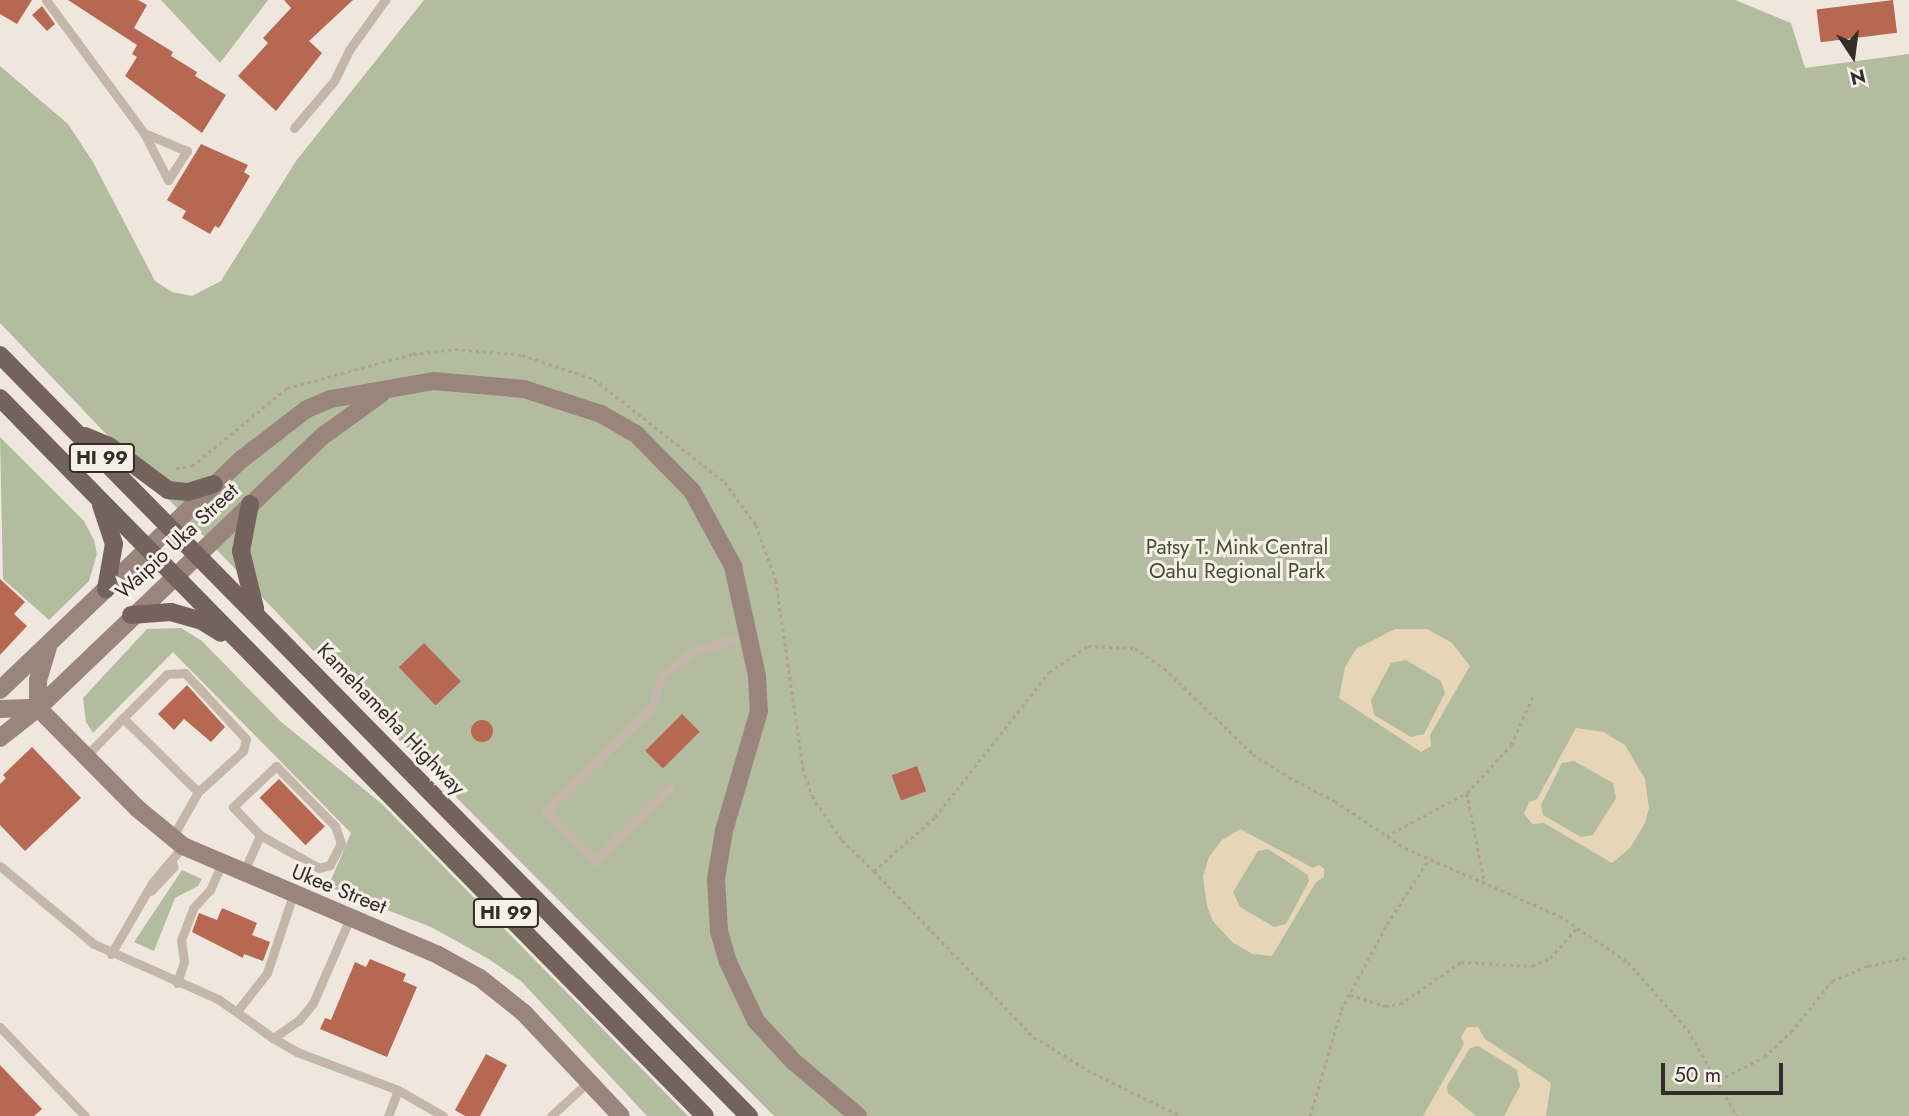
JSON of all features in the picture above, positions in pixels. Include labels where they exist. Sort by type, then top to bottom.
[{"type":"main road","name":"Kamehameha Highway","points":[[0,355],[749,1116]]},
{"type":"main road","name":"HI 99","points":[[0,398],[705,1116]]},
{"type":"main road","points":[[76,432],[109,446],[157,486],[179,492],[214,484]]},
{"type":"main road","points":[[92,489],[105,511],[114,544],[106,589]]},
{"type":"main road","points":[[250,504],[242,563],[257,615]]},
{"type":"main road","points":[[131,615],[171,612],[202,621],[262,665]]},
{"type":"street","name":"Waipio Uka Street","points":[[0,690],[214,484],[307,409],[331,400],[434,381],[524,389],[601,414],[636,435],[692,491],[713,525],[733,566],[749,634],[759,711],[724,831],[716,879],[719,931],[728,962],[756,1021],[793,1062],[858,1116]]},
{"type":"street","name":"Waipio Uka Street","points":[[0,738],[38,708],[131,615],[324,435],[393,387]]},
{"type":"street","points":[[0,709],[38,708],[38,680],[49,645]]},
{"type":"street","name":"Ukee Street","points":[[38,708],[177,842],[221,865],[438,955],[480,978],[524,1013],[621,1116]]},
{"type":"lane","points":[[46,0],[144,133],[168,180],[187,151],[144,133]]},
{"type":"lane","points":[[294,128],[334,80],[349,50],[385,0]]},
{"type":"lane","points":[[670,788],[595,861],[545,811],[652,707],[662,675],[692,652],[749,634]]},
{"type":"lane","points":[[86,756],[167,674],[185,673],[246,739],[243,751],[198,792],[172,861],[152,883],[152,891],[111,954]]},
{"type":"lane","points":[[123,718],[198,792]]},
{"type":"lane","points":[[276,766],[335,826],[341,843],[330,865],[319,868],[260,835],[233,807],[276,766]]},
{"type":"lane","points":[[243,874],[260,835]]},
{"type":"lane","points":[[177,983],[184,961],[181,940],[189,919],[210,890],[221,865]]},
{"type":"lane","points":[[0,866],[27,893],[111,954],[238,1010],[273,1038],[297,1052],[398,1090],[443,1116]]},
{"type":"lane","points":[[238,1010],[267,973],[293,895]]},
{"type":"lane","points":[[273,1038],[299,1020],[313,1003],[350,918]]},
{"type":"lane","points":[[0,1027],[85,1116]]},
{"type":"lane","points":[[551,1116],[589,1082]]},
{"type":"lane","points":[[388,1116],[398,1090]]},
{"type":"path","points":[[176,468],[192,466],[287,388],[413,354],[455,349],[522,355],[594,379],[725,482],[756,525],[776,580],[803,768],[812,796],[842,840],[1034,1037],[1093,1073],[1181,1116]]},
{"type":"path","points":[[874,871],[935,817],[1049,672],[1069,656],[1096,645],[1119,644],[1149,655],[1253,754],[1386,836],[1429,859],[1536,904],[1628,962],[1688,1030],[1719,1080],[1737,1116]]},
{"type":"path","points":[[1386,836],[1467,793],[1511,745],[1532,696]]},
{"type":"path","points":[[1467,793],[1484,881]]},
{"type":"path","points":[[1310,1116],[1331,1033],[1387,924],[1429,859]]},
{"type":"path","points":[[1350,995],[1385,1006],[1400,1004],[1461,962],[1476,959],[1513,966],[1541,962],[1576,929]]},
{"type":"path","points":[[1719,1080],[1770,1052],[1832,981],[1868,965],[1909,957]]},
{"type":"green space","points":[[161,0],[268,0],[220,63]]},
{"type":"green space","name":"Patsy T. Mink Central Oahu Regional Park","points":[[424,0],[1735,0],[1791,23],[1805,68],[1909,54],[1909,1116],[774,1116],[393,734],[0,323],[0,66],[68,124],[93,162],[155,281],[172,292],[192,296],[221,281],[296,161]]},
{"type":"green space","points":[[0,437],[84,521],[94,540],[97,554],[89,581],[49,620],[3,579]]},
{"type":"green space","points":[[181,628],[202,641],[280,721],[382,804],[688,1116],[647,1116],[521,981],[487,958],[431,927],[328,887],[351,833],[173,652],[93,733],[86,722],[83,698],[147,629]]},
{"type":"green space","points":[[182,870],[202,879],[198,886],[175,898],[154,951],[134,942]]},
{"type":"sand","points":[[1395,629],[1427,629],[1452,643],[1470,666],[1430,735],[1431,746],[1421,752],[1339,698],[1345,667],[1356,649]],"holes":[[[1406,660],[1441,681],[1445,693],[1424,734],[1411,737],[1374,715],[1371,700],[1391,663]]]},
{"type":"sand","points":[[1576,728],[1603,732],[1625,745],[1645,779],[1649,808],[1645,823],[1630,848],[1612,863],[1544,823],[1532,824],[1524,814],[1529,802],[1537,799]],"holes":[[[1574,761],[1613,783],[1616,798],[1593,835],[1581,837],[1543,815],[1541,805],[1562,763]]]},
{"type":"sand","points":[[1240,829],[1313,868],[1319,865],[1324,869],[1324,877],[1316,882],[1272,956],[1253,954],[1233,943],[1213,921],[1207,906],[1203,876],[1209,857],[1222,840]],"holes":[[[1268,849],[1308,875],[1309,881],[1286,924],[1274,927],[1240,907],[1233,892],[1258,851]]]},
{"type":"sand","points":[[1467,1027],[1478,1027],[1485,1039],[1551,1083],[1546,1116],[1504,1116],[1520,1086],[1517,1070],[1478,1046],[1470,1048],[1447,1086],[1448,1093],[1476,1116],[1423,1116],[1464,1044],[1461,1037]]},
{"type":"building","points":[[0,0],[32,0],[17,24],[0,14]]},
{"type":"building","points":[[68,0],[138,0],[147,5],[134,28],[173,52],[171,56],[197,72],[195,76],[226,95],[202,133],[125,76],[137,57],[132,54],[137,45]]},
{"type":"building","points":[[284,0],[353,0],[309,41],[322,53],[276,111],[238,76],[268,43],[263,38],[291,8]]},
{"type":"building","points":[[1893,0],[1897,33],[1821,42],[1817,9]]},
{"type":"building","points":[[42,6],[55,24],[47,31],[32,15]]},
{"type":"building","points":[[201,144],[248,165],[244,172],[250,176],[219,228],[215,226],[210,234],[182,218],[186,211],[167,200]]},
{"type":"building","points":[[0,579],[25,602],[14,614],[27,626],[0,655]]},
{"type":"building","points":[[424,643],[461,681],[436,705],[399,667]]},
{"type":"building","points":[[187,685],[225,727],[211,742],[184,719],[174,730],[158,714]]},
{"type":"building","points":[[682,714],[700,732],[663,768],[645,751]]},
{"type":"building","points":[[482,720],[490,723],[493,731],[490,739],[482,742],[474,739],[471,731],[474,723]]},
{"type":"building","points":[[32,747],[81,798],[25,851],[0,825],[0,784],[6,778],[3,775]]},
{"type":"building","points":[[917,766],[926,791],[901,801],[892,775]]},
{"type":"building","points":[[279,779],[325,826],[305,845],[260,798]]},
{"type":"building","points":[[222,908],[257,923],[252,935],[270,942],[263,961],[244,954],[243,958],[192,932],[199,913],[217,920]]},
{"type":"building","points":[[370,959],[406,974],[403,981],[417,987],[387,1057],[320,1029],[325,1018],[331,1020],[355,962],[366,967]]},
{"type":"building","points":[[486,1054],[507,1065],[480,1116],[465,1116],[455,1110]]},
{"type":"building","points":[[0,1065],[42,1109],[34,1116],[0,1116]]}]
